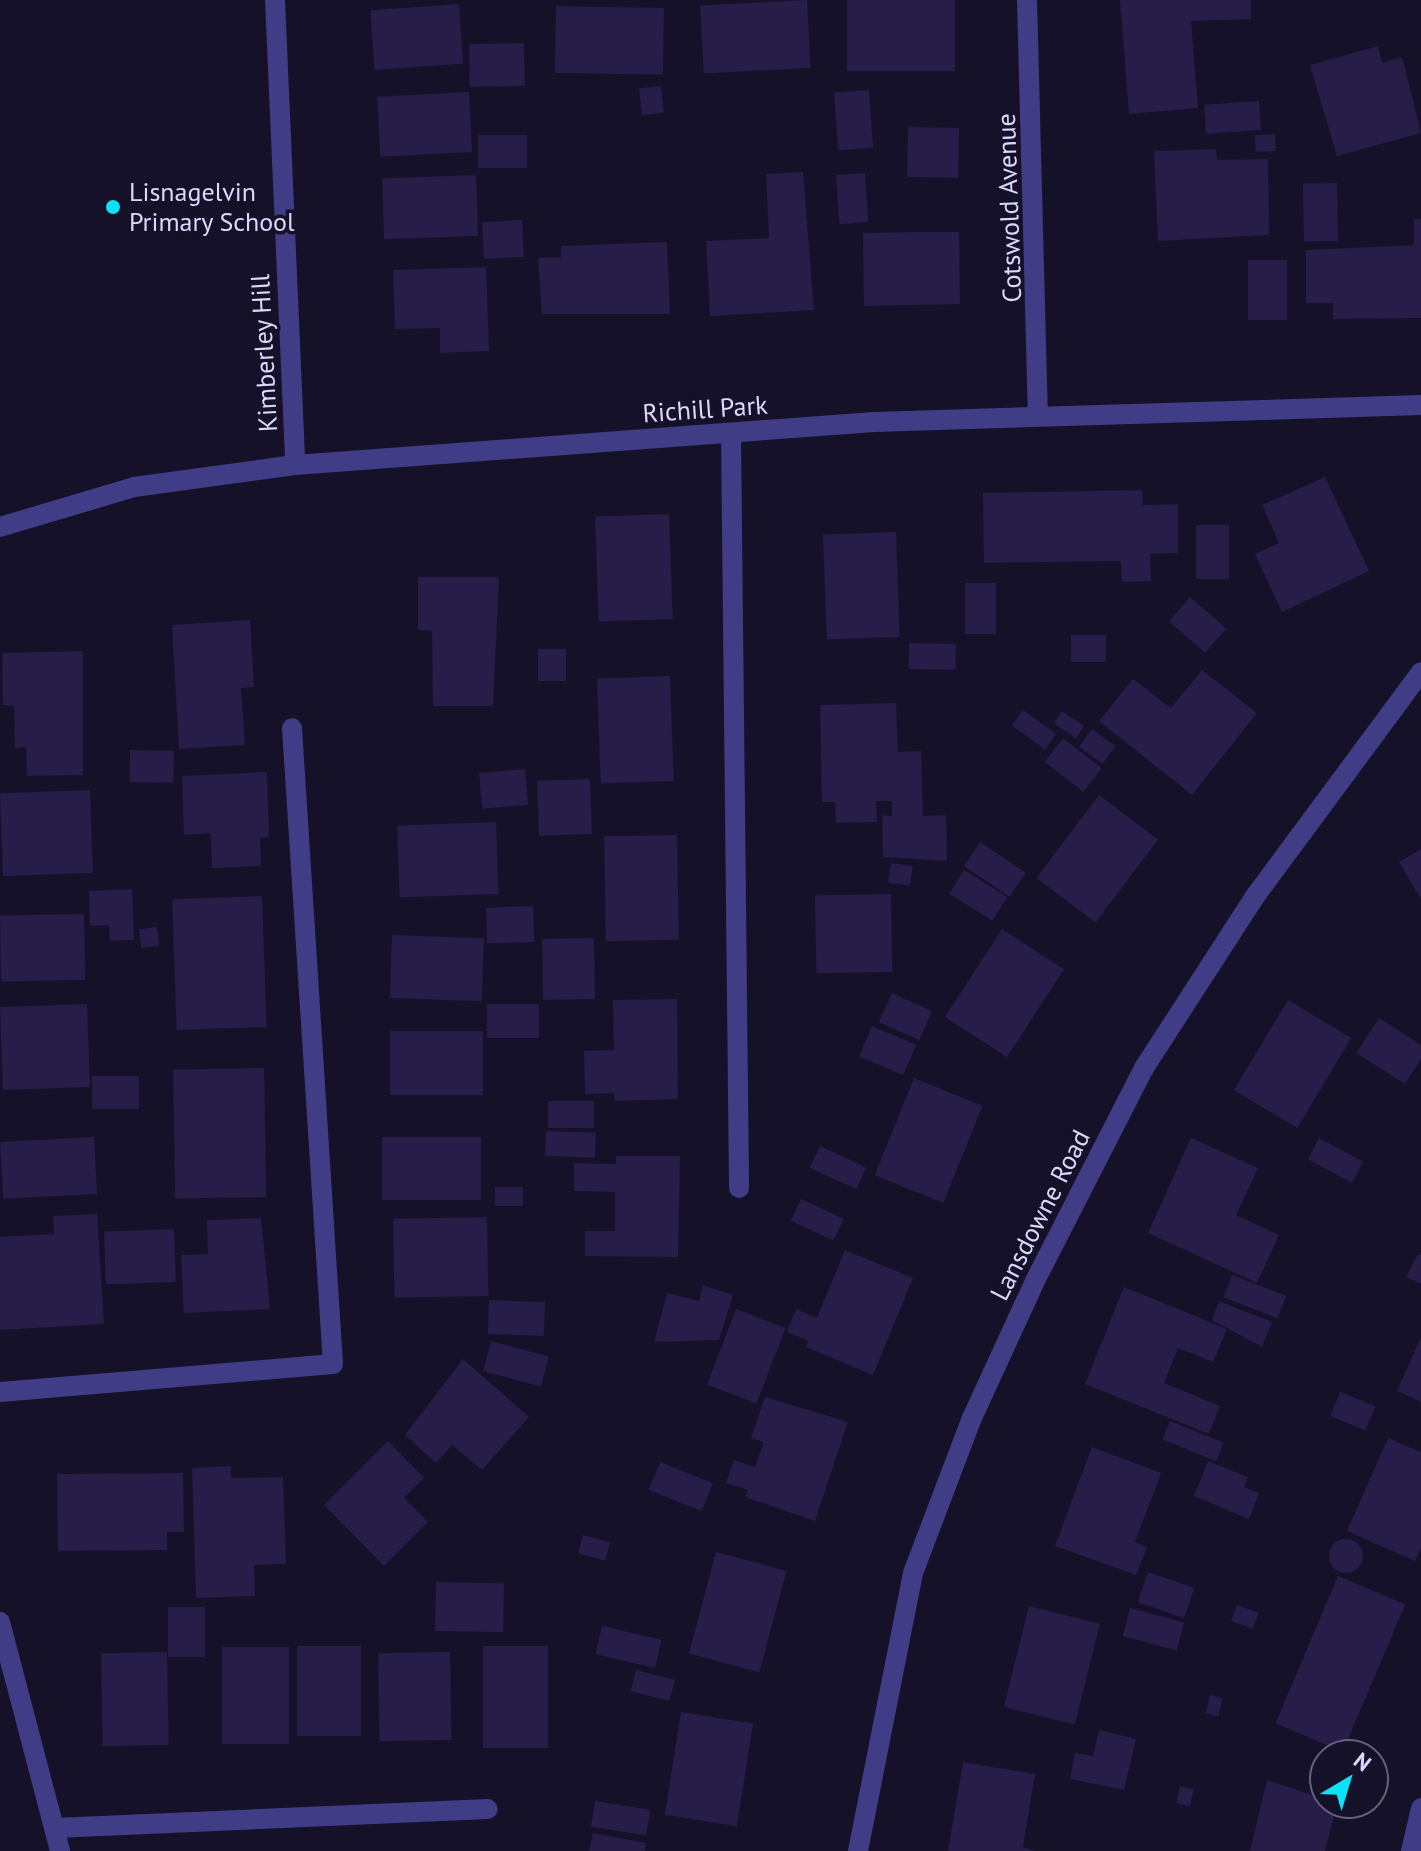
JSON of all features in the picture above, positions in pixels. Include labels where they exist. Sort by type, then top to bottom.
[{"type":"street","name":"Kimberley Hill","points":[[275,0],[295,465]]},
{"type":"street","name":"Cotswold Avenue","points":[[1027,0],[1038,413]]},
{"type":"street","name":"Richill Park","points":[[0,527],[134,487],[295,465],[1038,413],[1421,405]]},
{"type":"street","points":[[731,434],[739,1188]]},
{"type":"street","name":"Lansdowne Road","points":[[858,1851],[913,1573],[972,1418],[1035,1281],[1144,1068],[1256,895],[1421,672]]},
{"type":"street","points":[[0,1392],[333,1364],[292,728]]},
{"type":"street","points":[[0,1622],[60,1851]]},
{"type":"street","points":[[1411,1851],[1421,1808]]},
{"type":"street","points":[[55,1828],[488,1809]]},
{"type":"building","points":[[807,0],[811,68],[704,74],[700,6]]},
{"type":"building","points":[[847,0],[955,0],[955,71],[847,71]]},
{"type":"building","points":[[1120,0],[1251,0],[1251,19],[1191,21],[1198,108],[1129,114]]},
{"type":"building","points":[[459,4],[463,64],[374,70],[370,10]]},
{"type":"building","points":[[556,6],[664,8],[663,75],[555,73]]},
{"type":"building","points":[[524,43],[525,86],[470,87],[469,44]]},
{"type":"building","points":[[1378,46],[1382,63],[1402,57],[1421,133],[1337,156],[1310,65]]},
{"type":"building","points":[[661,86],[664,113],[642,115],[639,88]]},
{"type":"building","points":[[869,90],[873,148],[838,150],[834,92]]},
{"type":"building","points":[[469,92],[472,152],[380,157],[377,97]]},
{"type":"building","points":[[1259,101],[1261,130],[1206,134],[1204,105]]},
{"type":"building","points":[[908,127],[959,128],[958,178],[907,177]]},
{"type":"building","points":[[1275,134],[1276,151],[1256,152],[1255,135]]},
{"type":"building","points":[[478,135],[527,135],[527,168],[478,168]]},
{"type":"building","points":[[1216,149],[1217,160],[1268,159],[1269,235],[1158,241],[1154,151]]},
{"type":"building","points":[[803,172],[814,310],[710,316],[706,241],[769,238],[766,174]]},
{"type":"building","points":[[865,173],[868,222],[839,224],[836,175]]},
{"type":"building","points":[[476,175],[478,236],[384,239],[382,178]]},
{"type":"building","points":[[1337,183],[1338,241],[1304,242],[1303,184]]},
{"type":"building","points":[[1414,219],[1421,219],[1421,318],[1333,319],[1333,303],[1306,303],[1306,250],[1414,245]]},
{"type":"building","points":[[522,220],[524,257],[484,259],[482,222]]},
{"type":"building","points":[[959,232],[960,304],[864,306],[863,233]]},
{"type":"building","points":[[667,242],[670,314],[542,314],[538,258],[561,257],[561,246]]},
{"type":"building","points":[[1248,260],[1287,260],[1287,320],[1248,320]]},
{"type":"building","points":[[486,267],[489,351],[440,353],[440,328],[395,329],[393,270]]},
{"type":"building","points":[[1325,477],[1369,571],[1282,612],[1255,554],[1279,543],[1262,505]]},
{"type":"building","points":[[1142,490],[1143,505],[1178,504],[1178,553],[1150,554],[1151,581],[1122,582],[1121,561],[984,563],[983,493]]},
{"type":"building","points":[[669,514],[673,619],[599,622],[595,517]]},
{"type":"building","points":[[1196,525],[1229,525],[1229,579],[1196,579]]},
{"type":"building","points":[[896,532],[900,637],[827,639],[823,535]]},
{"type":"building","points":[[418,577],[499,577],[493,706],[433,706],[432,631],[418,630]]},
{"type":"building","points":[[965,583],[996,583],[996,634],[965,634]]},
{"type":"building","points":[[1190,597],[1226,628],[1205,653],[1169,621]]},
{"type":"building","points":[[250,620],[254,687],[241,688],[245,745],[179,749],[172,625]]},
{"type":"building","points":[[1071,635],[1106,635],[1106,662],[1071,662]]},
{"type":"building","points":[[909,643],[956,644],[956,670],[909,669]]},
{"type":"building","points":[[538,649],[566,649],[566,681],[538,681]]},
{"type":"building","points":[[83,651],[83,775],[27,776],[26,747],[15,748],[14,706],[3,705],[2,653]]},
{"type":"building","points":[[1202,670],[1257,713],[1192,795],[1099,721],[1133,679],[1171,708]]},
{"type":"building","points":[[670,676],[674,781],[601,783],[597,679]]},
{"type":"building","points":[[896,703],[898,752],[921,751],[923,816],[946,815],[947,861],[883,857],[882,815],[892,816],[892,801],[876,801],[877,822],[836,823],[835,802],[822,802],[820,705]]},
{"type":"building","points":[[1023,710],[1056,734],[1045,749],[1012,725]]},
{"type":"building","points":[[1062,711],[1084,726],[1076,739],[1054,723]]},
{"type":"building","points":[[1092,729],[1115,746],[1103,764],[1079,747]]},
{"type":"building","points":[[1063,738],[1102,768],[1083,792],[1045,762]]},
{"type":"building","points":[[130,750],[174,751],[173,783],[129,782]]},
{"type":"building","points":[[525,769],[528,805],[482,809],[479,773]]},
{"type":"building","points":[[267,772],[269,837],[260,838],[261,866],[212,868],[211,833],[184,835],[182,776]]},
{"type":"building","points":[[590,779],[592,834],[539,836],[537,781]]},
{"type":"building","points":[[90,790],[93,873],[3,876],[0,793]]},
{"type":"building","points":[[1099,795],[1158,840],[1096,923],[1036,878]]},
{"type":"building","points":[[496,822],[499,894],[400,897],[397,825]]},
{"type":"building","points":[[677,835],[679,940],[606,941],[604,836]]},
{"type":"building","points":[[980,842],[1026,873],[1009,897],[964,866]]},
{"type":"building","points":[[1421,849],[1421,899],[1399,862]]},
{"type":"building","points":[[891,863],[913,866],[910,886],[888,883]]},
{"type":"building","points":[[964,870],[1007,897],[992,921],[949,894]]},
{"type":"building","points":[[132,889],[134,940],[110,941],[109,925],[90,926],[89,891]]},
{"type":"building","points":[[891,894],[892,972],[816,973],[815,895]]},
{"type":"building","points":[[262,896],[267,1027],[177,1030],[172,899]]},
{"type":"building","points":[[533,906],[534,942],[487,944],[486,908]]},
{"type":"building","points":[[84,914],[85,980],[1,981],[0,915]]},
{"type":"building","points":[[157,927],[159,946],[141,948],[139,929]]},
{"type":"building","points":[[1002,929],[1064,969],[1007,1057],[945,1017]]},
{"type":"building","points":[[392,935],[484,938],[482,1001],[390,998]]},
{"type":"building","points":[[594,938],[595,999],[543,1000],[542,939]]},
{"type":"building","points":[[892,993],[932,1011],[919,1040],[879,1022]]},
{"type":"building","points":[[677,999],[678,1099],[615,1101],[614,1093],[585,1094],[584,1051],[614,1050],[613,1000]]},
{"type":"building","points":[[1288,1000],[1351,1038],[1297,1128],[1234,1090]]},
{"type":"building","points":[[87,1004],[90,1087],[3,1090],[0,1007]]},
{"type":"building","points":[[487,1004],[539,1004],[539,1038],[487,1038]]},
{"type":"building","points":[[1379,1018],[1421,1045],[1421,1059],[1405,1084],[1356,1053]]},
{"type":"building","points":[[872,1026],[916,1045],[903,1075],[859,1056]]},
{"type":"building","points":[[390,1031],[483,1031],[483,1095],[390,1095]]},
{"type":"building","points":[[264,1068],[266,1197],[175,1199],[173,1070]]},
{"type":"building","points":[[92,1076],[139,1076],[139,1109],[92,1109]]},
{"type":"building","points":[[914,1078],[983,1106],[943,1203],[875,1175]]},
{"type":"building","points":[[548,1101],[594,1101],[594,1128],[548,1128]]},
{"type":"building","points":[[546,1131],[596,1133],[595,1158],[545,1156]]},
{"type":"building","points":[[94,1137],[97,1194],[3,1199],[0,1142]]},
{"type":"building","points":[[382,1137],[481,1137],[481,1200],[382,1200]]},
{"type":"building","points":[[1191,1138],[1258,1168],[1236,1215],[1279,1235],[1257,1283],[1148,1233]]},
{"type":"building","points":[[1319,1138],[1363,1161],[1352,1183],[1308,1159]]},
{"type":"building","points":[[820,1146],[866,1168],[856,1189],[810,1168]]},
{"type":"building","points":[[616,1156],[680,1156],[678,1257],[585,1256],[585,1231],[615,1231],[615,1192],[574,1191],[574,1163],[616,1164]]},
{"type":"building","points":[[495,1187],[523,1187],[523,1206],[495,1206]]},
{"type":"building","points":[[801,1199],[844,1219],[833,1241],[791,1221]]},
{"type":"building","points":[[97,1214],[104,1324],[0,1330],[0,1237],[54,1234],[53,1216]]},
{"type":"building","points":[[487,1217],[488,1296],[394,1298],[393,1219]]},
{"type":"building","points":[[261,1218],[270,1309],[184,1313],[181,1255],[208,1254],[207,1220]]},
{"type":"building","points":[[174,1229],[176,1282],[106,1284],[104,1231]]},
{"type":"building","points":[[845,1250],[913,1278],[873,1375],[806,1347],[808,1341],[787,1332],[796,1309],[817,1318]]},
{"type":"building","points":[[1418,1254],[1421,1255],[1421,1284],[1406,1277]]},
{"type":"building","points":[[1232,1275],[1286,1296],[1278,1318],[1223,1297]]},
{"type":"building","points":[[703,1285],[733,1295],[719,1340],[654,1342],[667,1293],[699,1301]]},
{"type":"building","points":[[1124,1287],[1227,1329],[1213,1362],[1178,1348],[1164,1383],[1220,1406],[1209,1434],[1085,1384]]},
{"type":"building","points":[[489,1300],[545,1302],[544,1336],[488,1334]]},
{"type":"building","points":[[1219,1301],[1272,1322],[1262,1347],[1212,1320]]},
{"type":"building","points":[[736,1309],[785,1328],[756,1404],[707,1385]]},
{"type":"building","points":[[1421,1337],[1421,1402],[1397,1391]]},
{"type":"building","points":[[491,1341],[549,1357],[541,1386],[483,1371]]},
{"type":"building","points":[[463,1359],[529,1417],[482,1470],[452,1445],[436,1463],[405,1435]]},
{"type":"building","points":[[1340,1392],[1375,1406],[1365,1430],[1330,1416]]},
{"type":"building","points":[[765,1397],[848,1422],[815,1521],[745,1497],[748,1490],[726,1483],[734,1460],[755,1467],[764,1442],[751,1438]]},
{"type":"building","points":[[1170,1421],[1224,1443],[1216,1461],[1163,1440]]},
{"type":"building","points":[[1388,1438],[1421,1452],[1421,1548],[1415,1561],[1347,1531]]},
{"type":"building","points":[[388,1441],[424,1478],[404,1498],[428,1522],[384,1566],[324,1505]]},
{"type":"building","points":[[1092,1447],[1161,1473],[1135,1542],[1147,1547],[1136,1575],[1055,1546]]},
{"type":"building","points":[[1208,1461],[1248,1477],[1244,1487],[1259,1493],[1249,1519],[1194,1496]]},
{"type":"building","points":[[660,1462],[713,1483],[702,1511],[649,1490]]},
{"type":"building","points":[[231,1466],[231,1478],[283,1477],[286,1564],[254,1565],[255,1596],[196,1598],[192,1468]]},
{"type":"building","points":[[183,1473],[184,1532],[167,1532],[167,1550],[58,1551],[57,1474]]},
{"type":"building","points":[[583,1535],[610,1542],[605,1561],[578,1553]]},
{"type":"building","points":[[1346,1539],[1358,1544],[1363,1556],[1358,1568],[1346,1573],[1334,1568],[1329,1556],[1334,1544]]},
{"type":"building","points":[[716,1552],[787,1571],[759,1672],[689,1653]]},
{"type":"building","points":[[1148,1572],[1194,1588],[1184,1618],[1138,1602]]},
{"type":"building","points":[[1338,1576],[1405,1605],[1348,1739],[1313,1739],[1275,1723]]},
{"type":"building","points":[[436,1582],[504,1583],[503,1632],[435,1631]]},
{"type":"building","points":[[1237,1605],[1259,1613],[1253,1629],[1231,1621]]},
{"type":"building","points":[[1029,1606],[1100,1624],[1075,1725],[1004,1707]]},
{"type":"building","points":[[168,1607],[205,1607],[205,1657],[168,1657]]},
{"type":"building","points":[[1130,1608],[1184,1622],[1177,1651],[1122,1636]]},
{"type":"building","points":[[602,1626],[661,1640],[655,1668],[595,1654]]},
{"type":"building","points":[[297,1646],[361,1646],[361,1736],[297,1736]]},
{"type":"building","points":[[483,1646],[548,1646],[548,1748],[483,1748]]},
{"type":"building","points":[[222,1647],[289,1647],[289,1744],[222,1744]]},
{"type":"building","points":[[167,1652],[169,1745],[103,1746],[101,1653]]},
{"type":"building","points":[[450,1652],[452,1740],[380,1741],[378,1653]]},
{"type":"building","points":[[636,1670],[675,1680],[669,1701],[631,1691]]},
{"type":"building","points":[[1210,1695],[1223,1698],[1218,1716],[1206,1714]]},
{"type":"building","points":[[681,1712],[753,1723],[737,1826],[665,1815]]},
{"type":"building","points":[[1099,1730],[1136,1739],[1124,1790],[1070,1779],[1075,1753],[1093,1756]]},
{"type":"building","points":[[963,1762],[1035,1774],[1023,1847],[1034,1851],[948,1851]]},
{"type":"building","points":[[1267,1780],[1309,1794],[1309,1819],[1333,1819],[1325,1851],[1250,1851]]},
{"type":"building","points":[[1180,1786],[1194,1789],[1190,1807],[1176,1804]]},
{"type":"building","points":[[595,1801],[650,1810],[646,1835],[591,1827]]},
{"type":"building","points":[[593,1833],[646,1843],[645,1851],[589,1851]]},
{"type":"place","name":"Lisnagelvin Primary School","points":[[113,207]]}]
